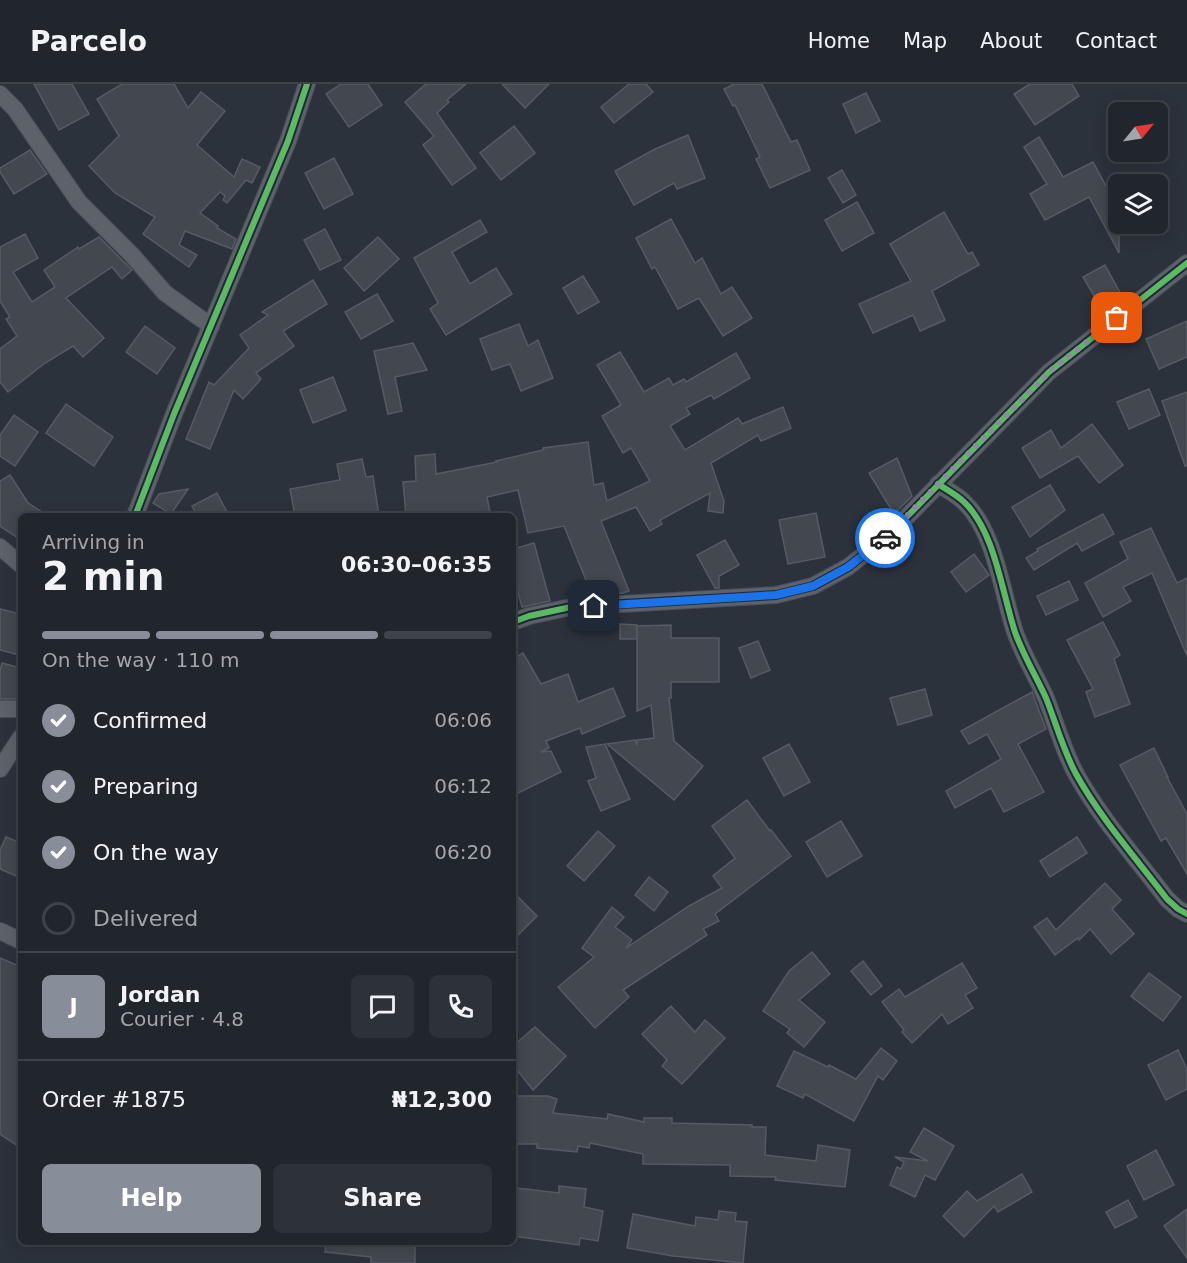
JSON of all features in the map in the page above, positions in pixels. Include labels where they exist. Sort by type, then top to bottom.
[{"type":"street","points":[[136,513],[288,141],[307,84]]},
{"type":"street","points":[[0,94],[15,109],[79,202],[125,248],[165,293],[211,326]]},
{"type":"street","points":[[516,621],[571,607],[776,595],[813,586],[848,567],[882,540],[1049,372],[1187,263]]},
{"type":"street","points":[[938,484],[967,504],[981,524],[998,570],[1016,634],[1076,773],[1109,824],[1167,899],[1187,914]]},
{"type":"street","points":[[0,547],[18,562]]},
{"type":"street","points":[[0,709],[18,709]]},
{"type":"street","points":[[0,769],[18,742]]},
{"type":"street","points":[[0,931],[18,940]]},
{"type":"building","points":[[34,84],[72,84],[89,114],[59,130]]},
{"type":"building","points":[[122,84],[174,84],[188,108],[201,92],[225,111],[197,145],[234,177],[242,159],[260,167],[252,183],[246,180],[227,203],[223,200],[225,196],[220,192],[200,213],[218,226],[217,228],[236,239],[232,249],[185,231],[179,245],[197,255],[189,267],[143,234],[155,217],[115,193],[89,166],[119,136],[97,99]]},
{"type":"building","points":[[341,84],[368,84],[382,105],[349,127],[326,94]]},
{"type":"building","points":[[426,84],[466,84],[447,100],[449,102],[437,113],[476,168],[452,185],[423,145],[434,136],[405,102]]},
{"type":"building","points":[[502,84],[549,84],[525,108]]},
{"type":"building","points":[[629,84],[646,84],[653,92],[614,123],[601,107]]},
{"type":"building","points":[[734,84],[762,84],[791,142],[797,140],[810,170],[770,188],[756,159],[760,157],[735,105],[733,106],[724,89]]},
{"type":"building","points":[[1030,84],[1072,84],[1079,96],[1035,125],[1014,94]]},
{"type":"building","points":[[866,93],[880,121],[856,133],[843,104]]},
{"type":"building","points":[[514,126],[535,153],[501,180],[480,153]]},
{"type":"building","points":[[688,135],[705,178],[677,189],[674,183],[634,205],[615,171],[655,149]]},
{"type":"building","points":[[1039,137],[1063,177],[1093,162],[1108,190],[1108,232],[1089,197],[1045,220],[1030,194],[1047,184],[1024,147]]},
{"type":"building","points":[[30,150],[47,174],[14,194],[0,172],[0,168]]},
{"type":"building","points":[[334,158],[353,194],[324,209],[305,173]]},
{"type":"building","points":[[842,170],[856,195],[843,203],[828,178]]},
{"type":"building","points":[[857,202],[874,233],[842,251],[825,220]]},
{"type":"building","points":[[944,212],[968,254],[972,252],[979,265],[932,291],[945,320],[920,331],[913,315],[873,333],[859,304],[911,281],[890,244]]},
{"type":"building","points":[[671,219],[695,263],[702,258],[721,294],[732,287],[752,318],[723,336],[699,298],[678,309],[655,267],[652,269],[636,238]]},
{"type":"building","points":[[480,220],[487,232],[452,252],[470,284],[496,268],[512,294],[446,335],[430,309],[438,303],[414,258]]},
{"type":"building","points":[[325,229],[341,260],[320,270],[304,240]]},
{"type":"building","points":[[25,234],[38,258],[13,272],[32,302],[55,287],[44,270],[78,247],[79,249],[99,237],[132,270],[122,279],[112,267],[66,298],[104,338],[83,357],[73,346],[45,363],[8,392],[0,382],[0,349],[17,336],[6,319],[10,317],[0,301],[0,247]]},
{"type":"building","points":[[1109,234],[1119,234],[1119,253]]},
{"type":"building","points":[[378,237],[399,259],[364,291],[344,268]]},
{"type":"building","points":[[1105,265],[1124,300],[1104,313],[1083,277]]},
{"type":"building","points":[[583,276],[599,302],[578,314],[563,288]]},
{"type":"building","points":[[313,280],[327,304],[283,331],[294,346],[256,373],[261,379],[243,399],[234,390],[210,449],[186,439],[209,382],[214,385],[249,348],[240,335],[268,315],[262,312]]},
{"type":"building","points":[[377,294],[393,321],[361,339],[345,312]]},
{"type":"building","points":[[1187,321],[1187,357],[1159,369],[1146,339]]},
{"type":"building","points":[[519,324],[528,346],[538,340],[553,378],[521,391],[510,364],[492,370],[480,339]]},
{"type":"building","points":[[145,326],[175,348],[157,374],[126,352]]},
{"type":"building","points":[[413,343],[427,370],[395,377],[402,411],[388,414],[374,351]]},
{"type":"building","points":[[620,352],[644,392],[669,378],[673,385],[684,379],[686,382],[736,353],[750,378],[714,399],[711,395],[686,408],[690,414],[670,426],[685,450],[738,418],[742,424],[783,407],[791,428],[761,441],[758,435],[711,463],[724,501],[723,513],[708,511],[710,493],[660,520],[662,524],[650,531],[636,507],[601,521],[629,591],[623,593],[592,595],[564,526],[528,533],[518,490],[487,497],[490,513],[406,513],[403,482],[416,481],[415,456],[435,454],[436,474],[497,462],[543,450],[543,448],[588,442],[594,485],[603,483],[607,501],[650,481],[631,448],[623,453],[602,416],[621,405],[597,365]]},
{"type":"building","points":[[333,377],[346,410],[313,423],[300,390]]},
{"type":"building","points":[[1149,389],[1160,415],[1129,429],[1117,402]]},
{"type":"building","points":[[1187,392],[1187,466],[1185,466],[1162,401]]},
{"type":"building","points":[[66,404],[113,437],[94,466],[46,433]]},
{"type":"building","points":[[14,415],[38,432],[15,466],[0,456],[0,435]]},
{"type":"building","points":[[1092,424],[1123,465],[1099,483],[1078,456],[1040,478],[1022,448],[1051,430],[1061,448]]},
{"type":"building","points":[[897,458],[912,496],[894,514],[869,473]]},
{"type":"building","points":[[362,459],[366,477],[373,476],[379,513],[294,513],[290,489],[340,480],[337,464]]},
{"type":"building","points":[[10,475],[28,503],[43,513],[18,513],[18,538],[0,526],[0,481]]},
{"type":"building","points":[[1050,485],[1065,510],[1030,537],[1012,507]]},
{"type":"building","points":[[188,489],[172,513],[153,503],[159,494]]},
{"type":"building","points":[[217,493],[227,513],[196,513],[192,506]]},
{"type":"building","points":[[816,513],[825,557],[788,564],[779,520]]},
{"type":"building","points":[[1103,514],[1114,534],[1082,551],[1077,543],[1034,570],[1026,558],[1038,551],[1037,549]]},
{"type":"building","points":[[1151,528],[1177,583],[1187,578],[1187,656],[1152,573],[1123,587],[1131,601],[1103,617],[1085,583],[1128,559],[1120,542]]},
{"type":"building","points":[[725,540],[739,565],[719,576],[719,588],[715,588],[697,555]]},
{"type":"building","points":[[534,543],[550,601],[522,607],[516,585],[516,548]]},
{"type":"building","points":[[974,554],[989,575],[966,592],[951,572]]},
{"type":"building","points":[[1069,581],[1078,600],[1046,615],[1037,596]]},
{"type":"building","points":[[0,609],[18,613],[18,645],[16,654],[0,650]]},
{"type":"building","points":[[1103,622],[1120,655],[1114,659],[1130,704],[1095,717],[1086,692],[1093,689],[1067,640]]},
{"type":"building","points":[[620,624],[637,625],[637,639],[620,639]]},
{"type":"building","points":[[671,625],[671,638],[719,638],[719,682],[671,682],[671,698],[669,698],[674,741],[703,766],[674,800],[607,744],[635,740],[637,745],[637,740],[654,738],[651,705],[637,711],[637,626]]},
{"type":"building","points":[[758,641],[770,670],[751,678],[739,648]]},
{"type":"building","points":[[523,653],[541,684],[568,674],[578,702],[613,688],[625,716],[582,734],[580,728],[546,741],[549,748],[541,752],[551,751],[561,772],[518,793],[516,789],[516,657]]},
{"type":"building","points":[[2,663],[18,667],[18,699],[0,699]]},
{"type":"building","points":[[925,689],[932,715],[898,725],[890,698]]},
{"type":"building","points":[[1032,692],[1046,729],[1018,744],[1044,792],[1004,812],[991,788],[955,808],[946,791],[1001,759],[987,734],[969,744],[961,731]]},
{"type":"building","points":[[605,744],[630,799],[601,811],[588,781],[596,778],[586,747]]},
{"type":"building","points":[[789,744],[810,782],[784,796],[763,758]]},
{"type":"building","points":[[1154,748],[1187,814],[1187,874],[1166,838],[1161,841],[1120,765]]},
{"type":"building","points":[[747,800],[791,856],[715,914],[719,921],[703,929],[707,935],[623,990],[629,997],[595,1028],[558,987],[594,957],[582,948],[612,907],[624,917],[615,927],[632,940],[626,948],[689,906],[722,888],[713,876],[735,858],[712,826]]},
{"type":"building","points":[[841,821],[862,856],[827,877],[806,842]]},
{"type":"building","points":[[598,831],[615,846],[584,881],[567,866]]},
{"type":"building","points":[[6,837],[18,842],[18,877],[0,869],[0,850]]},
{"type":"building","points":[[1077,837],[1087,853],[1050,877],[1040,861]]},
{"type":"building","points":[[649,877],[668,892],[654,911],[635,895]]},
{"type":"building","points":[[1105,883],[1121,900],[1112,909],[1134,934],[1111,954],[1090,929],[1079,940],[1078,938],[1055,955],[1034,927],[1047,918],[1056,930]]},
{"type":"building","points":[[516,895],[537,916],[516,937]]},
{"type":"building","points":[[812,952],[830,974],[799,1000],[825,1022],[804,1047],[787,1033],[790,1029],[763,1011],[789,971]]},
{"type":"building","points":[[0,958],[18,966],[18,1146],[0,1134]]},
{"type":"building","points":[[863,961],[882,986],[871,995],[851,971]]},
{"type":"building","points":[[962,963],[977,988],[965,995],[973,1008],[948,1024],[942,1014],[912,1043],[882,1002],[899,989],[905,997]]},
{"type":"building","points":[[1149,973],[1181,997],[1163,1021],[1131,996]]},
{"type":"building","points":[[671,1006],[695,1032],[705,1020],[725,1038],[682,1084],[662,1066],[667,1060],[642,1034]]},
{"type":"building","points":[[535,1027],[566,1056],[533,1090],[516,1069],[516,1043]]},
{"type":"building","points":[[881,1048],[897,1061],[883,1080],[878,1076],[854,1121],[805,1094],[803,1098],[777,1086],[794,1051],[856,1079]]},
{"type":"building","points":[[1178,1050],[1187,1069],[1187,1089],[1166,1100],[1148,1065]]},
{"type":"building","points":[[516,1096],[548,1096],[557,1099],[553,1113],[607,1119],[608,1114],[644,1122],[644,1118],[672,1118],[672,1123],[766,1127],[765,1155],[816,1161],[818,1145],[850,1150],[845,1187],[775,1180],[776,1177],[730,1176],[730,1165],[643,1164],[643,1154],[590,1143],[589,1148],[578,1146],[577,1152],[537,1148],[537,1144],[516,1144]]},
{"type":"building","points":[[924,1128],[954,1146],[935,1180],[925,1175],[915,1197],[890,1185],[897,1167],[901,1169],[904,1162],[895,1157],[928,1161],[910,1152]]},
{"type":"building","points":[[1156,1150],[1174,1185],[1144,1200],[1127,1166]]},
{"type":"building","points":[[1022,1174],[1032,1192],[998,1212],[994,1206],[964,1237],[943,1216],[967,1191],[977,1201]]},
{"type":"building","points":[[559,1186],[586,1189],[584,1207],[603,1211],[598,1241],[580,1238],[579,1245],[516,1236],[517,1188],[559,1193]]},
{"type":"building","points":[[1128,1200],[1137,1217],[1115,1228],[1106,1212]]},
{"type":"building","points":[[1187,1209],[1187,1258],[1164,1226]]},
{"type":"building","points":[[719,1211],[736,1213],[735,1221],[747,1222],[743,1263],[673,1256],[627,1248],[633,1214],[695,1226],[696,1217],[718,1220]]},
{"type":"building","points":[[326,1245],[415,1245],[415,1263],[371,1263],[371,1257],[325,1252]]},
{"type":"cycle path","points":[[136,513],[174,414],[288,141],[307,84]]},
{"type":"cycle path","points":[[516,621],[571,607],[776,595],[813,586],[848,567],[891,533],[1049,372],[1187,263]]},
{"type":"cycle path","points":[[938,484],[964,502],[975,514],[983,529],[996,563],[1018,641],[1046,698],[1063,746],[1076,774],[1108,823],[1167,899],[1187,914]]},
{"type":"way so far","points":[[885,538],[1049,372],[1117,318]]},
{"type":"route","points":[[594,606],[776,595],[813,586],[848,567],[885,538]]}]
